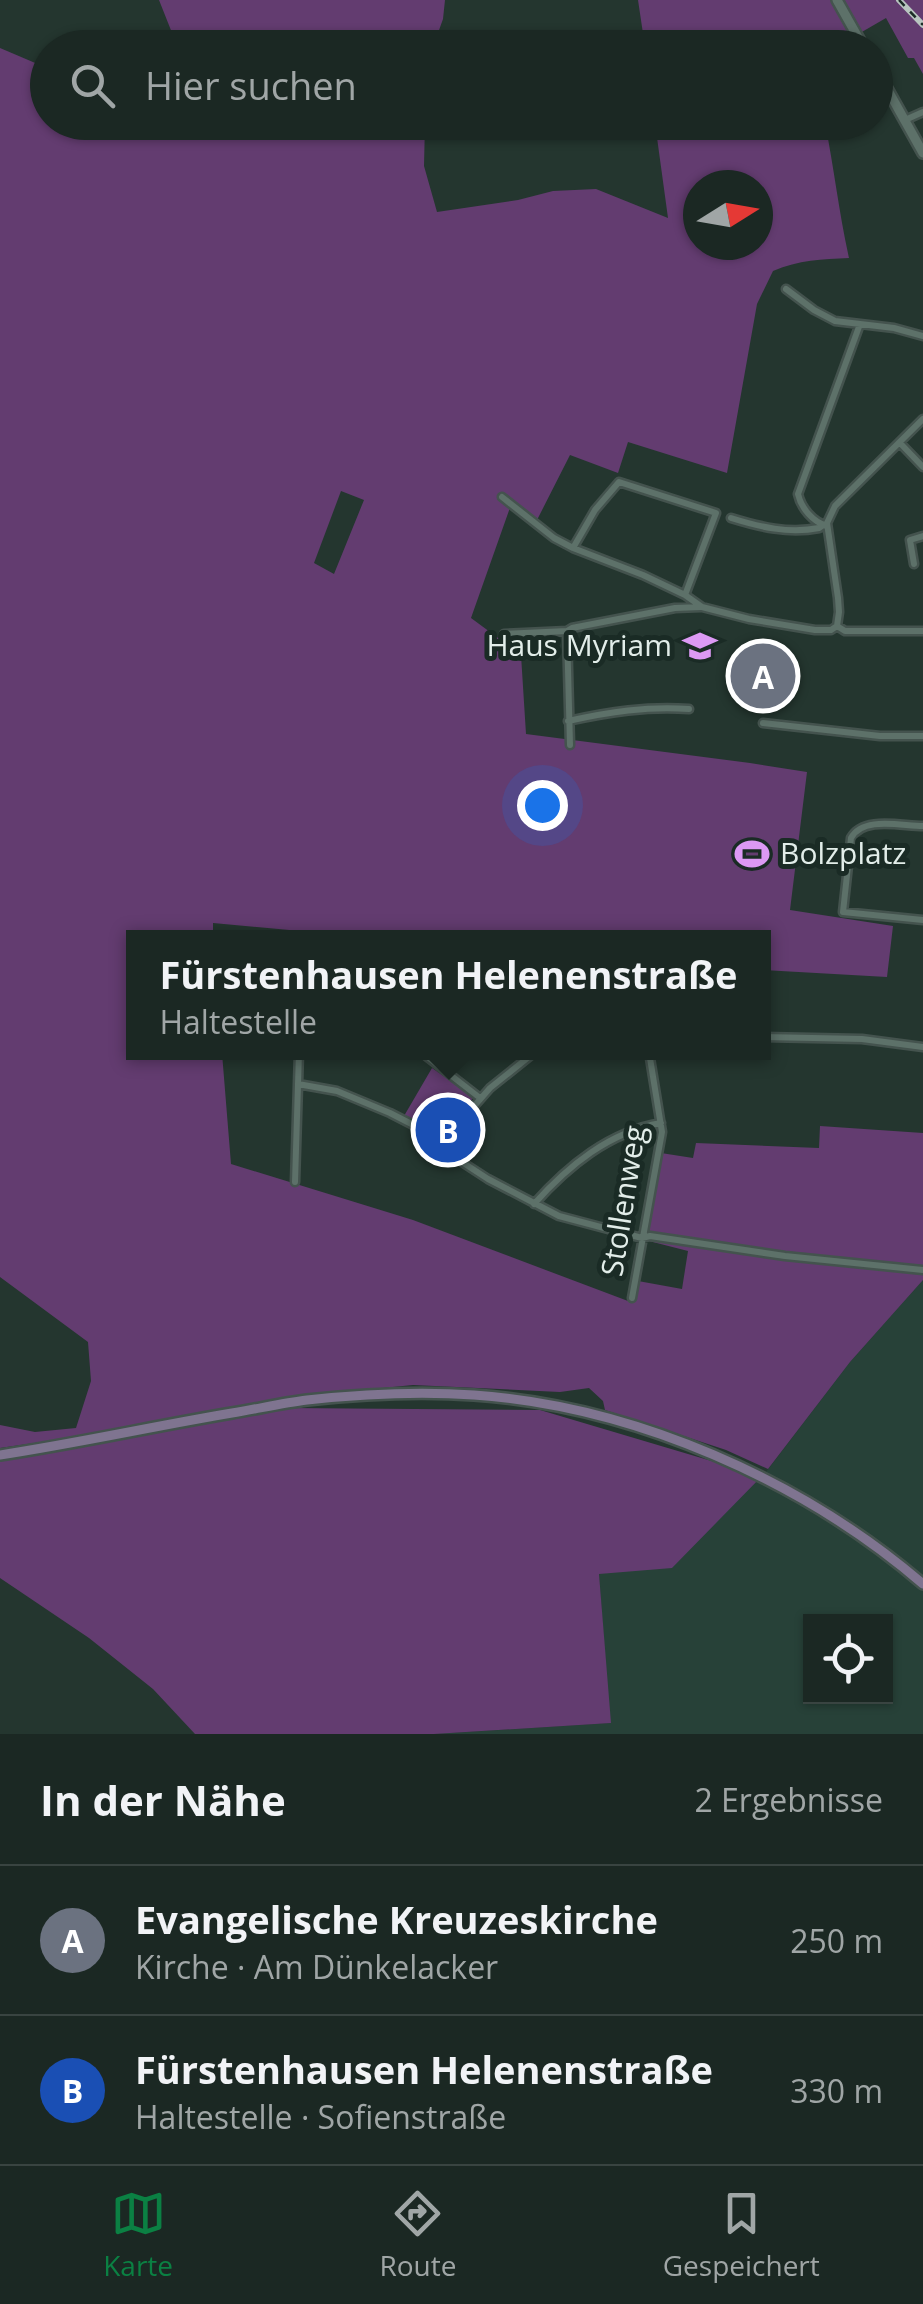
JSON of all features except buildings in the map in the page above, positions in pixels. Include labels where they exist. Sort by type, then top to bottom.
[{"type":"main road","points":[[0,1456],[304,1400],[430,1393],[496,1398],[580,1412],[653,1431],[742,1469],[819,1508],[923,1584]]},
{"type":"street","points":[[837,0],[854,30]]},
{"type":"street","points":[[893,99],[923,153]]},
{"type":"street","points":[[905,120],[923,112]]},
{"type":"street","points":[[786,290],[826,318],[923,336]]},
{"type":"street","points":[[502,497],[527,519],[573,548],[642,575],[702,606],[749,619],[831,630],[839,612],[825,525],[804,507],[798,494],[860,324]]},
{"type":"street","points":[[731,518],[797,531],[825,525],[835,506],[923,420]]},
{"type":"street","points":[[900,443],[923,467]]},
{"type":"street","points":[[573,548],[594,510],[619,482],[716,513],[686,595]]},
{"type":"street","points":[[914,564],[910,540],[923,536]]},
{"type":"street","points":[[504,634],[567,632],[675,608],[702,606]]},
{"type":"street","points":[[836,626],[845,632],[923,630]]},
{"type":"street","points":[[567,632],[570,745]]},
{"type":"street","points":[[568,721],[647,707],[689,709]]},
{"type":"street","points":[[763,723],[880,736],[923,736]]},
{"type":"street","points":[[923,826],[864,825],[853,832],[843,912],[923,920]]},
{"type":"street","points":[[771,1037],[862,1039],[923,1047]]},
{"type":"street","points":[[295,1182],[299,1060]]},
{"type":"street","points":[[431,1060],[480,1098]]},
{"type":"street","points":[[441,1144],[480,1098],[525,1060]]},
{"type":"street","name":"Stollenweg","points":[[632,1298],[662,1132],[650,1060]]},
{"type":"street","points":[[298,1084],[368,1102],[431,1134],[445,1151],[559,1216],[642,1238],[923,1270]]},
{"type":"street","points":[[534,1204],[564,1172],[605,1143],[661,1122]]},
{"type":"shaded area","points":[[159,0],[445,0],[439,30],[171,30]]},
{"type":"shaded area","points":[[638,0],[923,0],[923,74],[914,58],[908,58],[886,18],[865,30],[642,30]]},
{"type":"shaded area","points":[[0,48],[30,61],[30,140],[425,140],[424,166],[437,212],[553,191],[596,189],[668,218],[657,140],[828,140],[849,258],[801,262],[773,271],[757,304],[727,473],[628,442],[618,473],[570,455],[537,520],[512,502],[471,618],[521,655],[526,734],[807,772],[790,910],[893,926],[887,977],[771,970],[771,930],[289,930],[213,923],[213,930],[126,930],[126,1060],[223,1060],[231,1164],[413,1220],[628,1301],[635,1298],[638,1281],[682,1289],[688,1251],[645,1240],[661,1153],[693,1158],[696,1143],[819,1148],[820,1126],[923,1133],[923,1280],[850,1362],[768,1469],[726,1450],[605,1410],[603,1401],[589,1388],[560,1392],[413,1385],[292,1397],[0,1448],[0,1425],[35,1432],[76,1428],[91,1381],[88,1342],[0,1277]],"holes":[[[341,491],[364,500],[334,574],[314,563]]]},
{"type":"shaded area","points":[[432,1068],[474,1097],[449,1127],[445,1123],[431,1130],[404,1116]]},
{"type":"shaded area","points":[[923,1280],[923,1734],[434,1734],[610,1723],[599,1574],[763,1476],[850,1362]]},
{"type":"shaded area","points":[[287,1408],[540,1410],[762,1476],[672,1568],[599,1574],[611,1723],[434,1734],[195,1734],[153,1689],[89,1638],[0,1578],[0,1458]]},
{"type":"railway","points":[[899,0],[923,25]]},
{"type":"place","name":"Haus Myriam","points":[[700,646]]},
{"type":"place","name":"Evangelische Kreuzeskirche","points":[[763,676]]},
{"type":"place","name":"Bolzplatz","points":[[752,854]]},
{"type":"place","name":"Fürstenhausen Helenenstraße","points":[[448,1130]]}]
